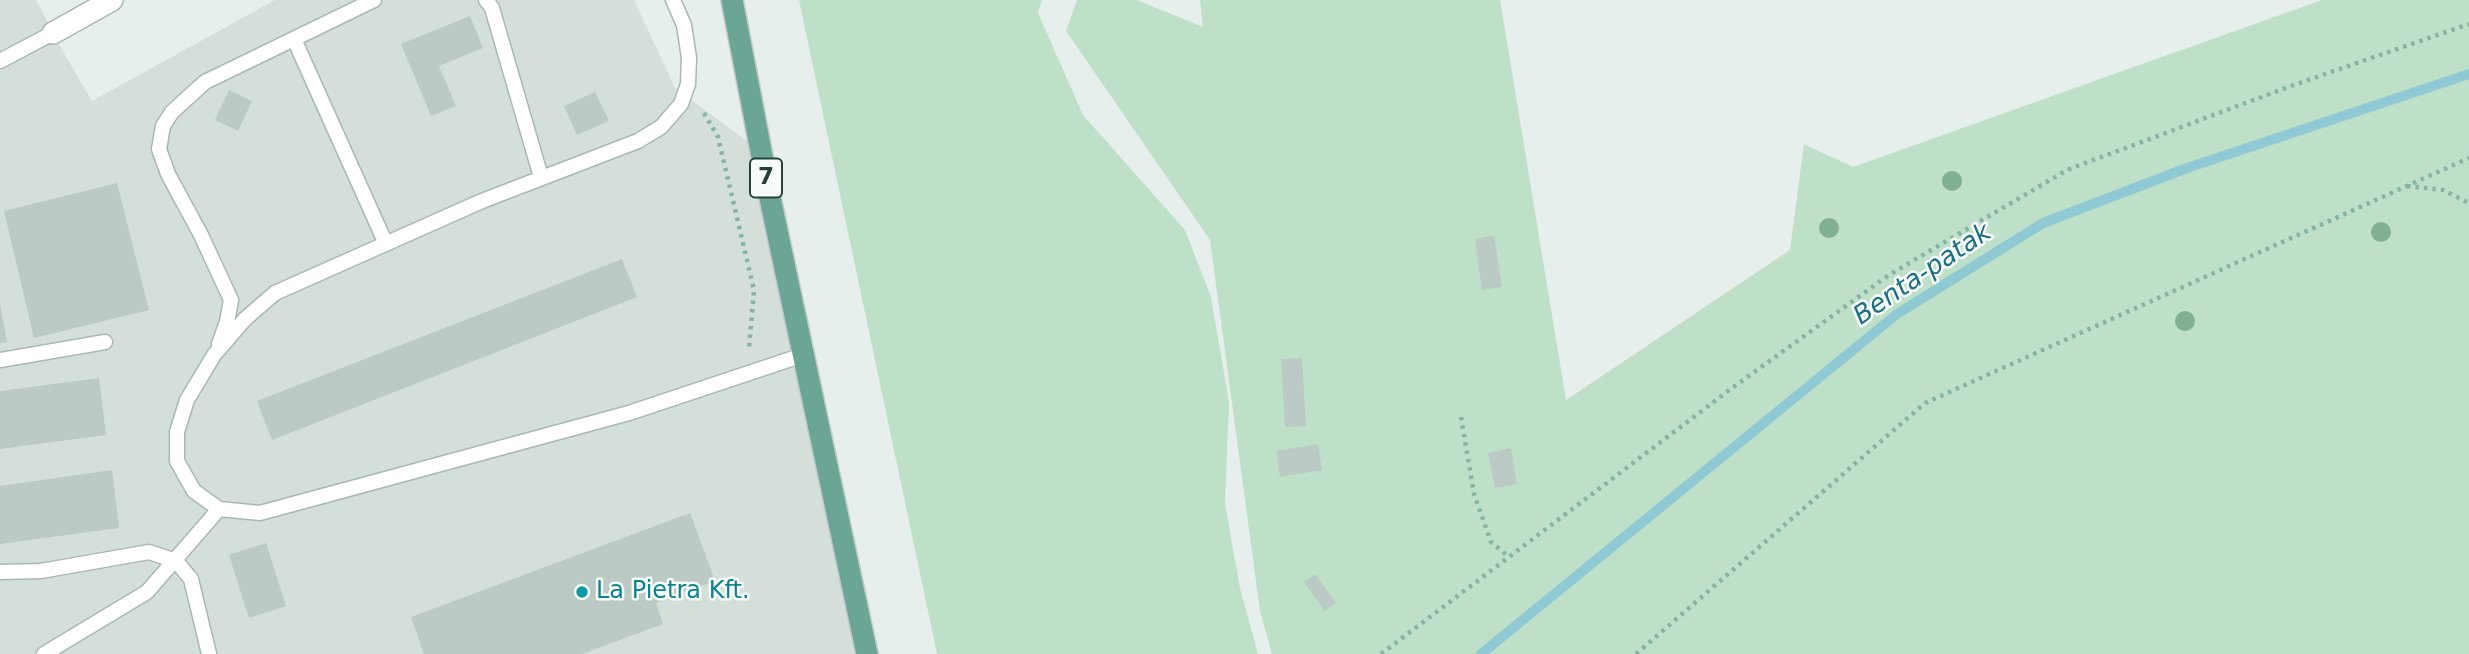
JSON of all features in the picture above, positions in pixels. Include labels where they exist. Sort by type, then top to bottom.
[{"type":"main road","name":"7","points":[[732,0],[803,355],[867,654]]},
{"type":"street","points":[[53,33],[112,0]]},
{"type":"lane","points":[[374,0],[225,70],[205,82],[172,112],[163,126],[159,149],[168,174],[217,267],[231,300],[228,322],[214,355],[187,400],[177,432],[177,461],[194,491],[219,509],[260,513],[629,413],[803,355]]},
{"type":"lane","points":[[486,0],[492,8],[541,177]]},
{"type":"lane","points":[[214,355],[245,318],[275,293],[482,201],[638,141],[661,127],[681,104],[688,85],[689,58],[684,26],[675,3]]},
{"type":"lane","points":[[0,61],[53,33]]},
{"type":"lane","points":[[294,39],[386,244]]},
{"type":"lane","points":[[0,360],[105,342]]},
{"type":"lane","points":[[44,654],[147,592],[219,509]]},
{"type":"lane","points":[[0,572],[41,571],[149,552],[176,561],[191,579],[209,654]]},
{"type":"path","points":[[1381,654],[1732,388],[1889,275],[2067,170],[2291,86],[2469,24]]},
{"type":"path","points":[[688,85],[718,137],[754,290],[747,373]]},
{"type":"path","points":[[1636,654],[1925,403],[2469,158]]},
{"type":"path","points":[[2404,186],[2443,190],[2469,204]]},
{"type":"path","points":[[1461,417],[1474,494],[1492,542],[1509,557]]},
{"type":"shaded area","points":[[0,0],[36,0],[92,101],[275,0],[634,0],[675,88],[770,158],[876,654],[0,654]]},
{"type":"green space","points":[[799,0],[1042,0],[1038,13],[1083,115],[1185,230],[1211,297],[1229,402],[1225,504],[1240,588],[1258,654],[937,654]]},
{"type":"green space","points":[[1077,0],[1137,0],[1203,27],[1200,0],[1500,0],[1566,400],[1790,250],[1804,144],[1853,167],[2322,0],[2469,0],[2469,654],[1272,654],[1260,611],[1210,240],[1066,31]]},
{"type":"building","points":[[470,16],[483,48],[439,66],[456,106],[431,116],[401,44]]},
{"type":"building","points":[[229,90],[252,101],[238,131],[215,120]]},
{"type":"building","points":[[595,92],[609,121],[577,135],[564,106]]},
{"type":"building","points":[[117,183],[149,310],[34,338],[4,211]]},
{"type":"building","points":[[1494,235],[1502,287],[1482,290],[1475,239]]},
{"type":"building","points":[[622,259],[637,297],[272,440],[257,401]]},
{"type":"building","points":[[0,304],[7,342],[0,343]]},
{"type":"building","points":[[1302,358],[1306,426],[1285,427],[1281,359]]},
{"type":"building","points":[[99,378],[106,435],[0,449],[0,391]]},
{"type":"building","points":[[1318,444],[1322,470],[1280,477],[1276,451]]},
{"type":"building","points":[[1511,448],[1517,484],[1495,488],[1488,453]]},
{"type":"building","points":[[112,470],[119,528],[0,544],[0,486]]},
{"type":"building","name":"La Pietra Kft.","points":[[690,513],[715,581],[656,603],[663,624],[582,654],[424,654],[411,617]]},
{"type":"building","points":[[266,543],[286,606],[249,618],[229,555]]},
{"type":"building","points":[[1315,574],[1336,603],[1325,611],[1304,582]]},
{"type":"waterway","name":"Benta-patak","points":[[1481,654],[1897,314],[2043,223],[2187,168],[2469,74]]},
{"type":"place","name":"La Pietra Kft.","points":[[582,592]]}]
